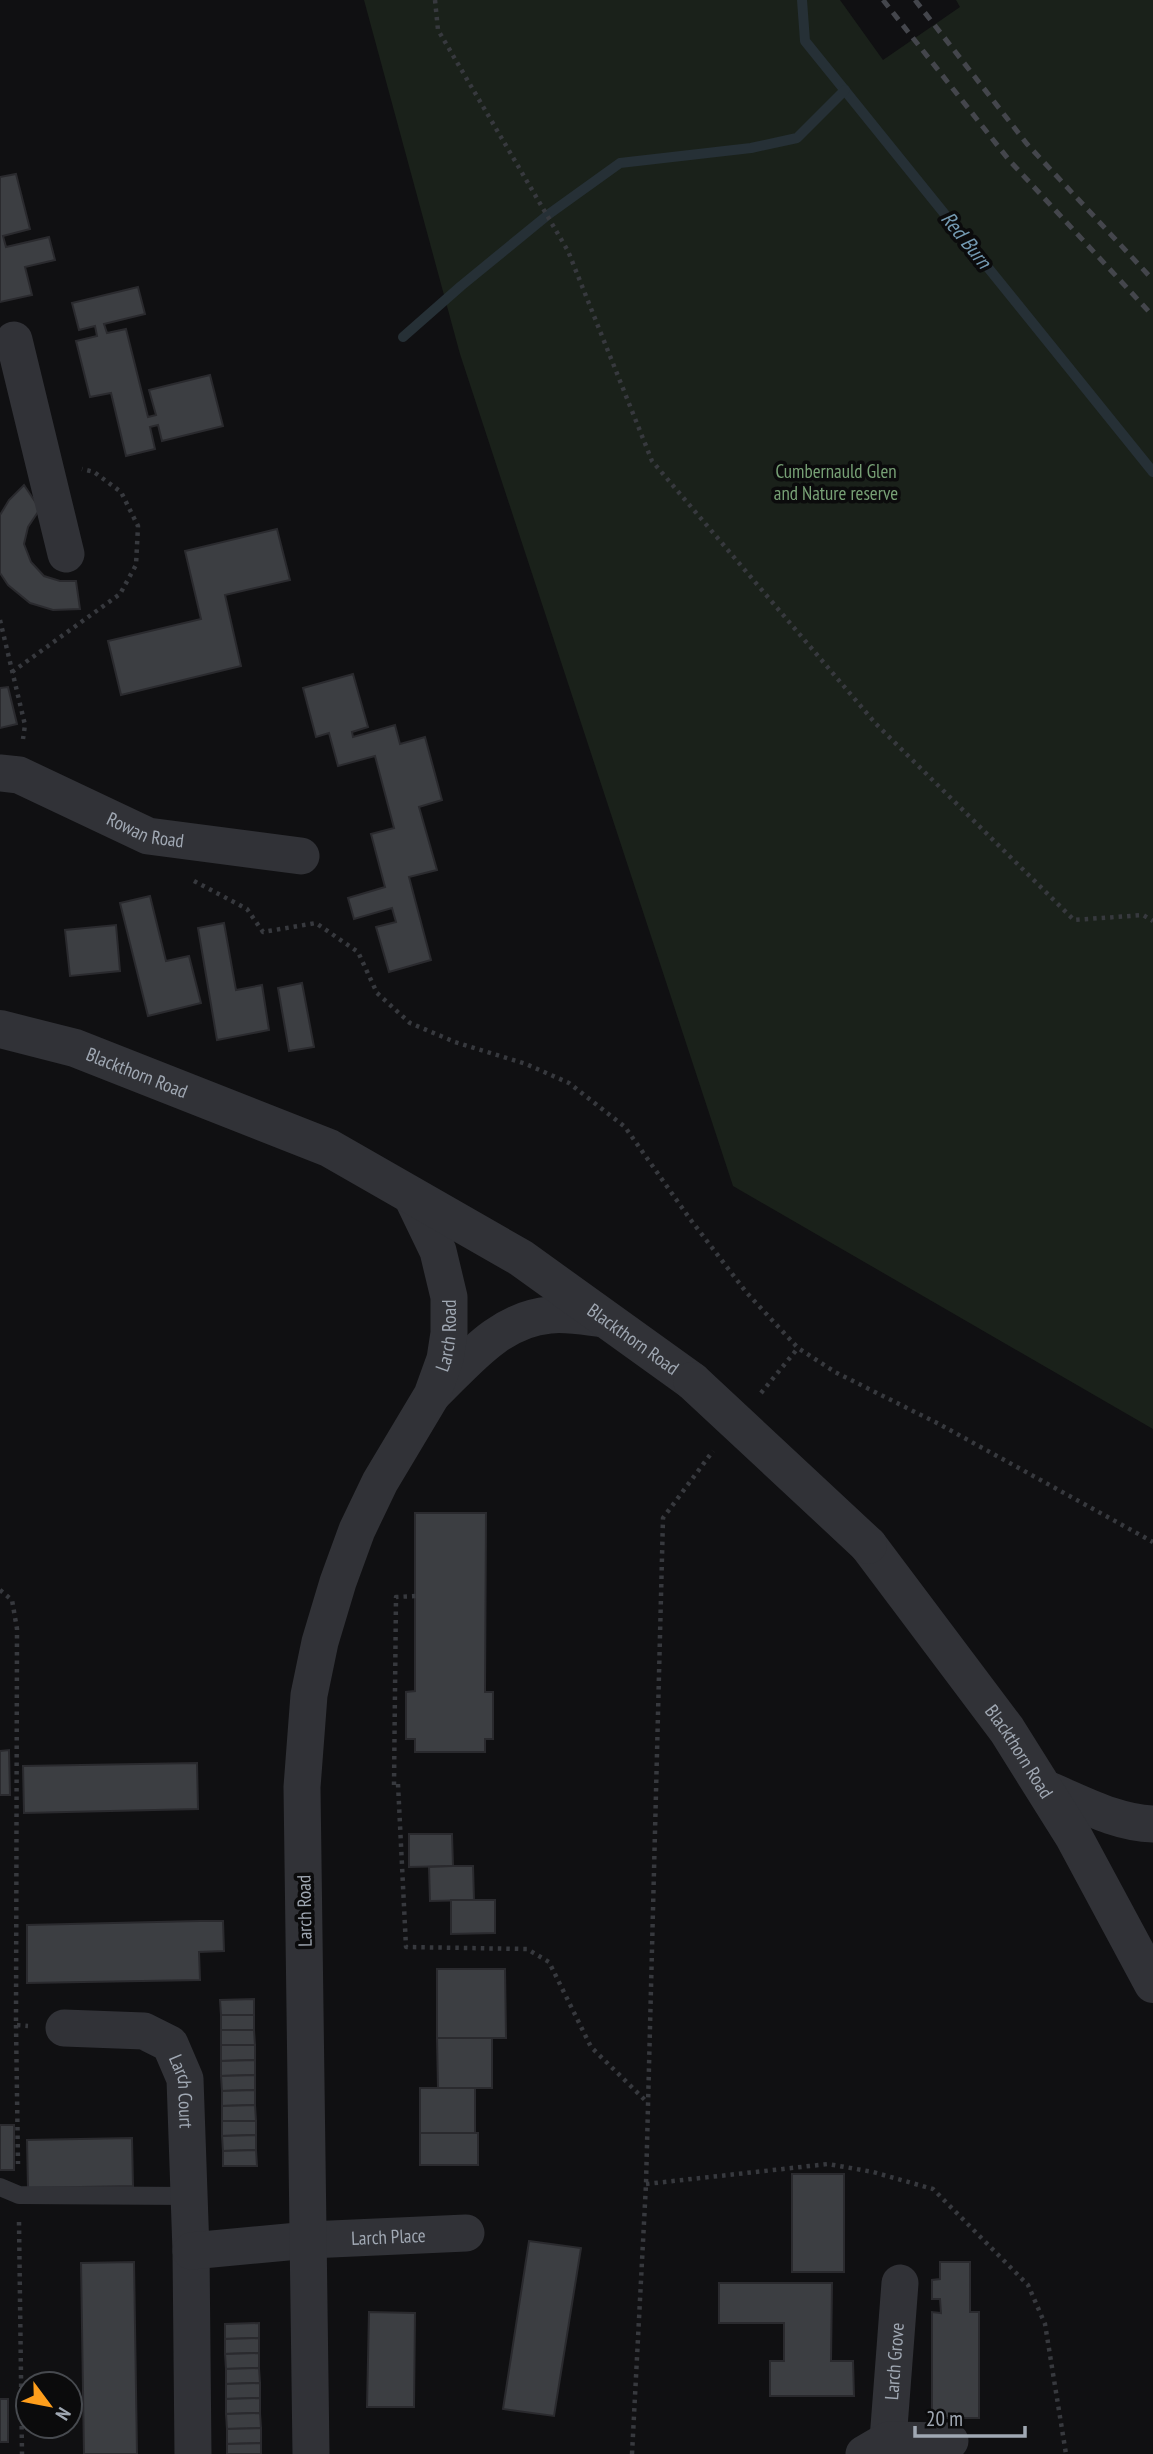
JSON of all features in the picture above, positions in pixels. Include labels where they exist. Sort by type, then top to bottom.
[{"type":"street","points":[[14,340],[15,417],[66,554]]},
{"type":"street","name":"Rowan Road","points":[[9,774],[148,836],[300,856]]},
{"type":"street","name":"Blackthorn Road","points":[[0,1029],[75,1048],[330,1148],[521,1258],[692,1381],[868,1545],[1007,1730],[1074,1837],[1153,1984]]},
{"type":"street","name":"Larch Road","points":[[311,2454],[302,1787],[309,1695],[320,1642],[357,1530],[380,1482],[432,1395],[445,1359],[449,1333],[449,1297],[438,1251],[411,1195]]},
{"type":"street","name":"Larch Road","points":[[432,1395],[487,1341],[513,1324],[554,1314],[605,1319]]},
{"type":"street","points":[[1044,1788],[1119,1818],[1139,1824],[1153,1824]]},
{"type":"street","name":"Larch Court","points":[[64,2028],[144,2031],[170,2044],[184,2079],[191,2251],[193,2454]]},
{"type":"street","name":"Larch Place","points":[[309,2240],[466,2233]]},
{"type":"street","points":[[191,2251],[309,2240]]},
{"type":"street","name":"Larch Grove","points":[[900,2283],[876,2447],[950,2441]]},
{"type":"lane","points":[[0,2187],[19,2195],[189,2196]]},
{"type":"path","points":[[435,0],[438,30],[568,251],[652,461],[876,724],[1074,920],[1143,915],[1153,921]]},
{"type":"path","points":[[0,620],[25,725],[9,774]]},
{"type":"path","points":[[197,842],[194,882],[247,909],[263,932],[316,923],[358,952],[377,993],[410,1023],[455,1042],[526,1064],[569,1083],[625,1127],[746,1292],[798,1348],[835,1372],[939,1424],[1153,1542]]},
{"type":"path","points":[[760,1394],[798,1348]]},
{"type":"path","points":[[632,2454],[649,2103],[663,1518],[720,1442]]},
{"type":"path","points":[[0,1590],[12,1600],[17,1629],[16,2025],[22,2454]]},
{"type":"path","points":[[415,1596],[396,1597],[396,1785],[405,1947],[527,1949],[550,1962],[591,2047],[649,2103]]},
{"type":"path","points":[[16,2025],[64,2028]]},
{"type":"green space","name":"Cumbernauld Glen and Nature reserve","points":[[364,0],[840,0],[883,60],[960,7],[956,0],[1153,0],[1153,1429],[733,1186],[460,354]]},
{"type":"building","points":[[16,174],[30,229],[3,236],[6,247],[49,237],[55,260],[25,267],[32,295],[0,302],[0,177]]},
{"type":"building","points":[[138,287],[145,314],[104,324],[107,333],[126,329],[148,417],[156,415],[149,390],[210,375],[223,426],[162,441],[158,425],[150,427],[155,449],[126,456],[111,393],[90,397],[76,341],[97,336],[95,326],[79,330],[72,303]]},
{"type":"building","points":[[24,485],[40,509],[28,527],[24,544],[31,562],[44,576],[60,581],[76,581],[80,609],[53,610],[30,603],[8,585],[0,573],[0,515],[9,500]]},
{"type":"building","points":[[277,529],[290,580],[225,595],[241,666],[121,695],[108,641],[201,619],[185,551]]},
{"type":"building","points":[[353,674],[368,727],[352,732],[353,737],[395,725],[400,744],[425,737],[442,800],[419,807],[437,870],[409,877],[431,960],[389,972],[376,927],[396,922],[392,908],[354,919],[348,898],[385,887],[371,834],[394,828],[375,756],[338,766],[329,733],[316,737],[303,688]]},
{"type":"building","points":[[8,687],[17,724],[0,728],[0,688]]},
{"type":"building","points":[[150,896],[166,961],[189,956],[201,1003],[148,1016],[120,903]]},
{"type":"building","points":[[224,923],[236,990],[262,985],[269,1030],[217,1040],[198,928]]},
{"type":"building","points":[[116,925],[120,971],[70,976],[65,930]]},
{"type":"building","points":[[302,983],[314,1047],[289,1051],[278,988]]},
{"type":"building","points":[[415,1513],[486,1513],[485,1692],[493,1692],[493,1739],[485,1739],[485,1752],[415,1752],[415,1739],[406,1739],[406,1692],[415,1691]]},
{"type":"building","points":[[9,1750],[10,1795],[0,1795],[0,1751]]},
{"type":"building","points":[[197,1763],[198,1809],[24,1813],[23,1766]]},
{"type":"building","points":[[409,1834],[452,1834],[453,1866],[409,1867]]},
{"type":"building","points":[[473,1866],[474,1900],[430,1901],[429,1867]]},
{"type":"building","points":[[451,1900],[495,1900],[495,1933],[451,1934]]},
{"type":"building","points":[[223,1921],[224,1951],[199,1952],[200,1980],[27,1983],[27,1925]]},
{"type":"building","points":[[437,1969],[505,1969],[506,2038],[437,2038]]},
{"type":"building","points":[[254,1999],[254,2015],[221,2015],[220,2000]]},
{"type":"building","points":[[221,2015],[254,2015],[254,2030],[221,2030]]},
{"type":"building","points":[[221,2030],[254,2030],[255,2045],[221,2045]]},
{"type":"building","points":[[437,2038],[492,2038],[492,2088],[438,2088]]},
{"type":"building","points":[[221,2045],[255,2045],[255,2060],[221,2061]]},
{"type":"building","points":[[255,2060],[255,2075],[221,2076],[221,2061]]},
{"type":"building","points":[[255,2075],[255,2090],[222,2091],[221,2076]]},
{"type":"building","points":[[420,2088],[475,2088],[475,2133],[420,2133]]},
{"type":"building","points":[[255,2090],[255,2105],[222,2106],[222,2091]]},
{"type":"building","points":[[255,2105],[256,2121],[222,2121],[222,2106]]},
{"type":"building","points":[[222,2121],[256,2121],[256,2135],[222,2136]]},
{"type":"building","points":[[0,2125],[14,2125],[14,2170],[0,2170]]},
{"type":"building","points":[[420,2133],[478,2133],[478,2165],[420,2165]]},
{"type":"building","points":[[256,2135],[256,2150],[223,2151],[222,2136]]},
{"type":"building","points":[[132,2138],[133,2186],[28,2188],[27,2140]]},
{"type":"building","points":[[256,2150],[257,2166],[223,2166],[223,2151]]},
{"type":"building","points":[[792,2174],[844,2174],[844,2272],[792,2272]]},
{"type":"building","points":[[529,2241],[581,2248],[554,2416],[503,2409]]},
{"type":"building","points":[[134,2262],[137,2454],[84,2454],[81,2263]]},
{"type":"building","points":[[940,2262],[970,2262],[970,2312],[979,2312],[979,2418],[932,2418],[932,2312],[941,2313],[940,2299],[932,2299],[932,2280],[940,2279]]},
{"type":"building","points":[[719,2283],[832,2283],[831,2361],[853,2361],[854,2396],[770,2396],[770,2361],[784,2361],[784,2323],[719,2323]]},
{"type":"building","points":[[369,2312],[415,2313],[414,2407],[367,2407]]},
{"type":"building","points":[[259,2323],[259,2338],[225,2339],[225,2324]]},
{"type":"building","points":[[259,2338],[259,2353],[225,2354],[225,2339]]},
{"type":"building","points":[[259,2353],[259,2368],[226,2369],[225,2354]]},
{"type":"building","points":[[259,2368],[260,2383],[226,2384],[226,2369]]},
{"type":"building","points":[[260,2383],[260,2398],[226,2399],[226,2384]]},
{"type":"building","points":[[260,2398],[260,2413],[226,2414],[226,2399]]},
{"type":"building","points":[[0,2399],[8,2399],[8,2442],[0,2442]]},
{"type":"building","points":[[260,2413],[261,2428],[227,2429],[226,2414]]},
{"type":"building","points":[[261,2428],[261,2443],[227,2444],[227,2429]]},
{"type":"building","points":[[261,2443],[261,2454],[227,2454],[227,2444]]},
{"type":"waterway","name":"Red Burn","points":[[802,0],[805,41],[1153,472]]},
{"type":"waterway","points":[[403,337],[549,214],[620,163],[751,148],[797,138],[845,90]]},
{"type":"railway","points":[[883,0],[1009,160],[1153,316]]},
{"type":"railway","points":[[915,0],[1027,144],[1153,280]]}]
